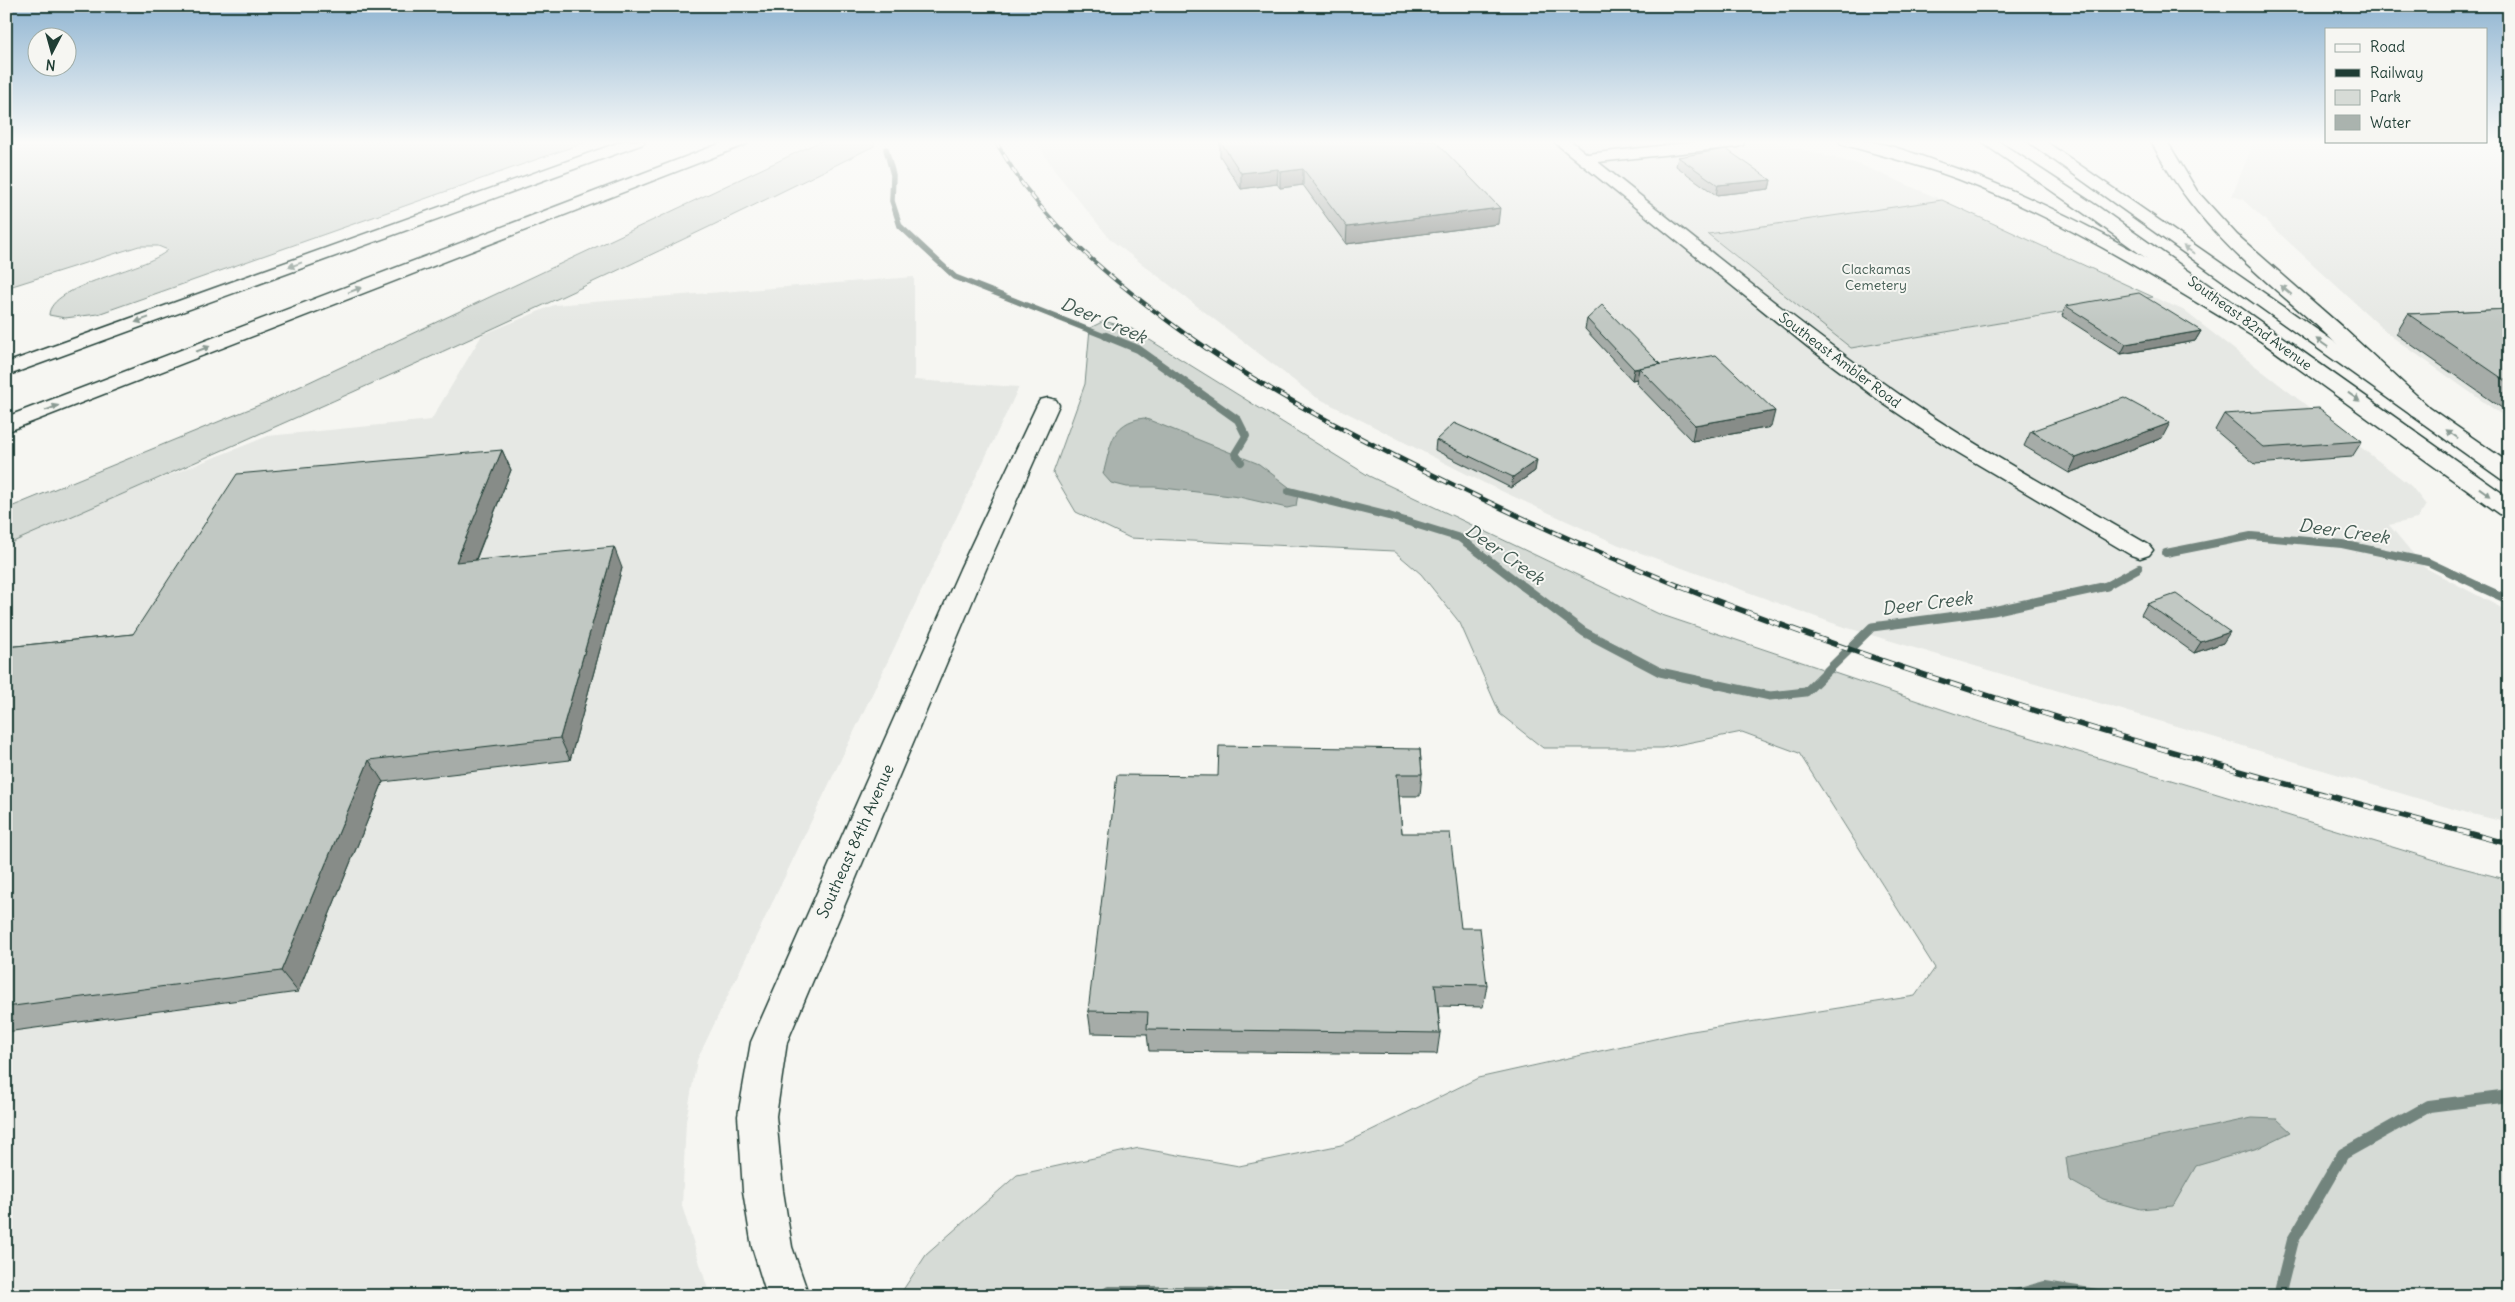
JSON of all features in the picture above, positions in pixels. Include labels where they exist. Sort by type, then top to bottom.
[{"type":"main road","points":[[6,369],[469,202]]},
{"type":"main road","points":[[6,425],[584,202]]},
{"type":"main road","name":"Southeast Ambler Road","points":[[1637,202],[1815,343],[1892,400],[1950,438],[2140,550]]},
{"type":"main road","points":[[2030,202],[2097,237],[2286,348]]},
{"type":"main road","name":"Southeast 82nd Avenue","points":[[2079,202],[2509,509]]},
{"type":"main road","name":"Southeast 82nd Avenue","points":[[2122,202],[2509,474]]},
{"type":"main road","points":[[2197,202],[2225,235],[2420,411]]},
{"type":"main road","name":"Southeast 84th Avenue","points":[[788,1296],[772,1247],[762,1191],[757,1116],[769,1042],[972,570],[1048,405]]},
{"type":"shaded area","points":[[1080,202],[1930,202],[1709,234],[1851,348],[2153,297],[2183,310],[2411,486],[2426,505],[2417,519],[2389,525],[2424,567],[2509,612],[2509,823],[2460,811],[1838,625],[1619,545],[1484,483],[1314,396],[1111,240]]},
{"type":"shaded area","points":[[2245,202],[2509,202],[2509,420],[2391,336]]},
{"type":"shaded area","points":[[914,277],[914,380],[1019,387],[697,1060],[686,1121],[682,1206],[710,1296],[6,1296],[6,544],[69,515],[268,436],[431,420],[482,335],[554,305]]},
{"type":"green space","points":[[6,202],[417,202],[98,314],[65,318],[49,315],[53,304],[81,286],[140,265],[168,250],[158,246],[139,246],[6,288]]},
{"type":"green space","points":[[692,202],[761,202],[443,352],[6,545],[6,509],[269,401]]},
{"type":"green space","name":"Clackamas Cemetery","points":[[1930,202],[1946,202],[2153,297],[1851,348],[1708,234]]},
{"type":"green space","points":[[1104,321],[1132,329],[1369,476],[1659,614],[1986,724],[2455,866],[2509,880],[2509,1296],[899,1296],[926,1255],[1017,1175],[1139,1148],[1239,1166],[1341,1145],[1478,1078],[1686,1032],[1915,996],[1935,968],[1799,753],[1742,732],[1662,748],[1543,748],[1500,714],[1460,623],[1421,574],[1394,551],[1130,538],[1076,512],[1053,473],[1085,384],[1090,328]]},
{"type":"water","points":[[1144,418],[1259,464],[1298,494],[1296,506],[1287,508],[1239,497],[1155,487],[1127,487],[1111,483],[1103,474],[1114,437],[1124,425],[1133,420]]},
{"type":"water","points":[[2252,1118],[2277,1119],[2291,1132],[2258,1148],[2196,1166],[2173,1206],[2140,1209],[2103,1199],[2069,1180],[2066,1157]]},
{"type":"building","points":[[1328,202],[1494,202],[1500,208],[1347,227]]},
{"type":"building","points":[[2139,293],[2201,331],[2126,344],[2066,306]]},
{"type":"building","points":[[1602,305],[1660,364],[1634,369],[1587,319]]},
{"type":"building","points":[[2509,309],[2509,383],[2408,314]]},
{"type":"building","points":[[1716,355],[1775,411],[1695,425],[1639,368]]},
{"type":"building","points":[[2124,398],[2170,423],[2076,458],[2031,431]]},
{"type":"building","points":[[2319,408],[2362,441],[2264,448],[2224,414]]},
{"type":"building","points":[[1454,423],[1537,460],[1513,477],[1436,440]]},
{"type":"building","points":[[502,450],[456,562],[614,547],[560,738],[369,760],[281,971],[6,1007],[6,647],[133,634],[237,474]]},
{"type":"building","points":[[2176,594],[2230,632],[2201,642],[2147,604]]},
{"type":"building","points":[[1219,746],[1420,749],[1422,774],[1397,774],[1402,833],[1450,833],[1461,928],[1480,928],[1487,985],[1435,984],[1440,1033],[1147,1029],[1148,1012],[1088,1011],[1117,775],[1218,776]]},
{"type":"waterway","name":"Deer Creek","points":[[892,202],[900,226],[955,277],[1109,338]]},
{"type":"waterway","name":"Deer Creek","points":[[1106,336],[1138,349],[1238,420],[1246,436],[1235,454],[1241,462]]},
{"type":"waterway","name":"Deer Creek","points":[[1289,491],[1389,516],[1460,538],[1524,587]]},
{"type":"waterway","name":"Deer Creek","points":[[2166,553],[2251,536],[2342,544],[2428,562],[2481,587]]},
{"type":"waterway","name":"Deer Creek","points":[[2105,586],[2139,568]]},
{"type":"waterway","name":"Deer Creek","points":[[1523,586],[1584,632],[1660,672],[1770,696],[1806,692],[1872,627],[1993,611],[2105,586]]},
{"type":"waterway","name":"Deer Creek","points":[[2478,586],[2509,600]]},
{"type":"waterway","points":[[2279,1296],[2293,1240],[2343,1154],[2429,1106],[2509,1096]]},
{"type":"waterway","points":[[2013,1296],[2045,1287],[2103,1296]]},
{"type":"waterway","points":[[1103,1296],[1109,1292],[1212,1292],[1228,1296]]},
{"type":"railway","points":[[1037,202],[1081,249],[1123,287],[1191,338]]},
{"type":"railway","points":[[1189,336],[1263,384],[1393,455],[1536,524],[1682,587]]},
{"type":"railway","points":[[1679,586],[1781,625],[1986,695],[2299,788],[2509,844]]}]
